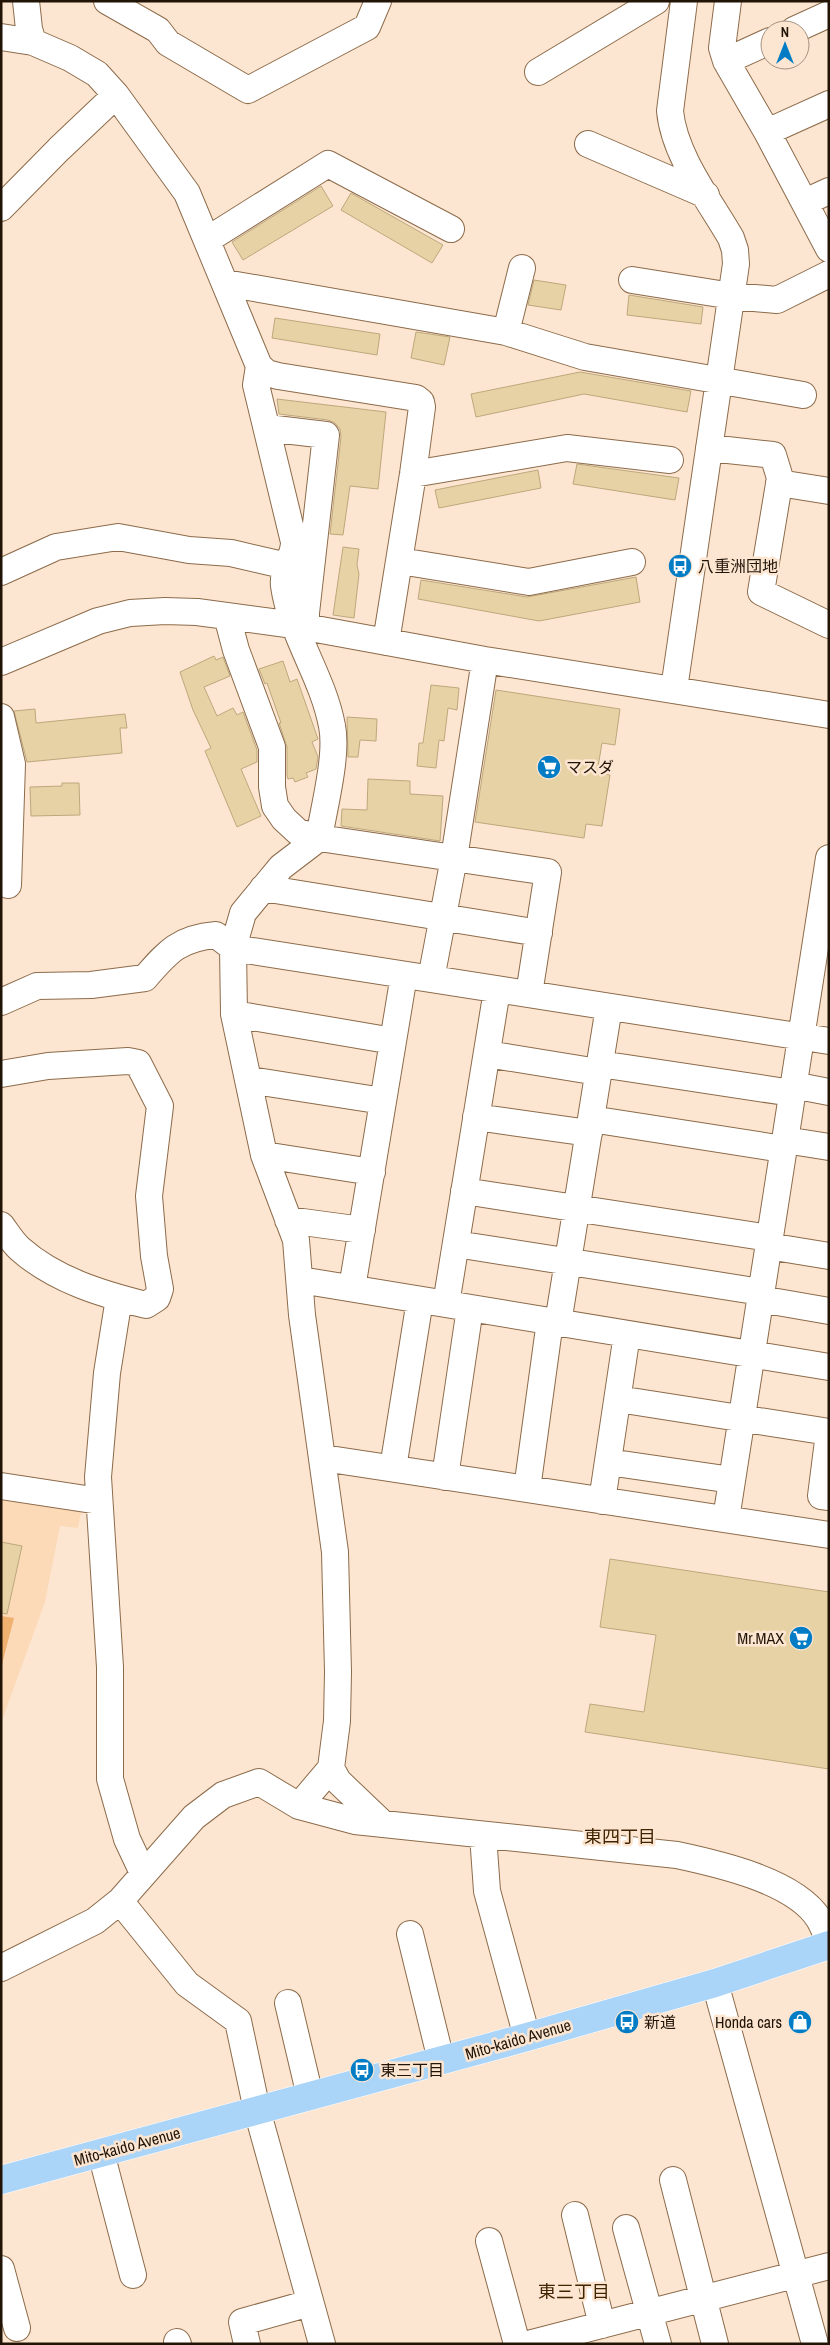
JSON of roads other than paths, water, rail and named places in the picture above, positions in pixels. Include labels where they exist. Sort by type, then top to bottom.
[{"type":"main road","name":"Mito-kaido Avenue","points":[[1,2180],[527,2037],[715,1983],[829,1945]]},
{"type":"street","points":[[26,1],[28,29],[33,42]]},
{"type":"street","points":[[107,1],[158,30],[168,43],[248,90],[367,27],[378,1]]},
{"type":"street","points":[[538,72],[656,1]]},
{"type":"street","points":[[674,689],[736,264],[735,250],[731,238],[678,146],[671,121],[670,111],[684,1]]},
{"type":"street","points":[[728,1],[722,48],[726,61],[767,132],[829,248]]},
{"type":"street","points":[[810,23],[829,14]]},
{"type":"street","points":[[1,37],[33,42],[70,58],[97,74],[116,95],[176,175],[187,193],[259,366],[267,373],[416,398],[421,402],[414,474],[386,642]]},
{"type":"street","points":[[726,61],[760,46]]},
{"type":"street","points":[[1,208],[116,95]]},
{"type":"street","points":[[767,132],[829,104]]},
{"type":"street","points":[[588,144],[706,195]]},
{"type":"street","points":[[207,240],[328,164],[451,229]]},
{"type":"street","points":[[805,202],[829,191]]},
{"type":"street","points":[[506,332],[522,268]]},
{"type":"street","points":[[632,280],[732,296],[776,300],[829,274]]},
{"type":"street","points":[[225,283],[506,332],[585,357],[803,395]]},
{"type":"street","points":[[259,366],[256,385],[294,542],[294,550],[284,576],[284,587],[300,627],[333,728],[333,751],[319,838],[281,867],[243,913],[233,948],[234,1014],[264,1155],[296,1240],[302,1316],[323,1458],[334,1552],[338,1614],[337,1721],[331,1768],[299,1806]]},
{"type":"street","points":[[267,428],[326,435],[306,613],[300,627]]},
{"type":"street","points":[[414,474],[567,448],[670,460]]},
{"type":"street","points":[[709,448],[773,455],[780,478],[761,592],[829,625]]},
{"type":"street","points":[[779,483],[829,492]]},
{"type":"street","points":[[1,572],[56,547],[118,537],[189,550],[231,552],[287,566]]},
{"type":"street","points":[[400,561],[529,582],[632,562]]},
{"type":"street","points":[[1,662],[98,621],[130,613],[189,612],[300,627],[485,660],[674,689],[829,716]]},
{"type":"street","points":[[226,616],[236,650],[272,746],[272,787],[275,806],[284,819],[298,832],[319,838],[548,872],[529,994]]},
{"type":"street","points":[[431,979],[454,858],[485,660]]},
{"type":"street","points":[[1,717],[12,764],[8,885]]},
{"type":"street","points":[[726,1519],[801,1037],[819,986],[828,863]]},
{"type":"street","points":[[263,888],[539,933]]},
{"type":"street","points":[[1,1002],[37,986],[91,985],[145,978],[164,955],[194,936],[216,935],[233,948],[829,1041]]},
{"type":"street","points":[[352,1288],[404,975]]},
{"type":"street","points":[[445,1476],[458,1306],[456,1244],[497,990]]},
{"type":"street","points":[[527,1489],[554,1322],[568,1262],[609,1007]]},
{"type":"street","points":[[234,1014],[393,1041]]},
{"type":"street","points":[[487,1054],[599,1068],[829,1092]]},
{"type":"street","points":[[1,1074],[48,1066],[128,1061],[138,1063],[160,1106],[149,1196],[154,1256],[160,1289],[157,1298],[146,1305],[119,1298],[60,1277],[19,1249],[1,1225]]},
{"type":"street","points":[[249,1080],[383,1101]]},
{"type":"street","points":[[476,1117],[829,1147]]},
{"type":"street","points":[[264,1155],[372,1172]]},
{"type":"street","points":[[464,1191],[769,1242],[829,1256]]},
{"type":"street","points":[[288,1220],[362,1230]]},
{"type":"street","points":[[456,1244],[761,1295],[829,1310]]},
{"type":"street","points":[[300,1280],[829,1367]]},
{"type":"street","points":[[119,1298],[107,1373],[98,1476],[110,1667],[110,1779],[127,1839],[144,1873]]},
{"type":"street","points":[[393,1468],[420,1300]]},
{"type":"street","points":[[602,1501],[627,1334]]},
{"type":"street","points":[[618,1398],[829,1433],[821,1496],[829,1497]]},
{"type":"street","points":[[323,1458],[829,1535]]},
{"type":"street","points":[[608,1462],[732,1480]]},
{"type":"street","points":[[1,1486],[99,1501]]},
{"type":"street","points":[[331,1768],[338,1781],[382,1822]]},
{"type":"street","points":[[1,1968],[95,1921],[120,1901],[194,1817],[223,1795],[259,1782],[299,1806],[355,1821],[382,1822],[483,1835],[677,1855],[729,1867],[775,1886],[808,1906],[818,1919],[829,1940]]},
{"type":"street","points":[[483,1835],[487,1891],[527,2037]]},
{"type":"street","points":[[120,1901],[187,1984],[238,2020],[257,2110],[322,2344]]},
{"type":"street","points":[[410,1934],[441,2060]]},
{"type":"street","points":[[715,1983],[815,2344]]},
{"type":"street","points":[[288,2003],[310,2096]]},
{"type":"street","points":[[100,2153],[133,2275]]},
{"type":"street","points":[[673,2180],[715,2344]]},
{"type":"street","points":[[575,2215],[602,2324]]},
{"type":"street","points":[[626,2228],[658,2344]]},
{"type":"street","points":[[489,2242],[517,2344]]},
{"type":"street","points":[[528,2344],[829,2266]]},
{"type":"street","points":[[1,2269],[17,2328]]},
{"type":"street","points":[[247,2344],[242,2322],[310,2303]]},
{"type":"place","name":"八重洲団地","points":[[680,566]]},
{"type":"place","name":"マスダ","points":[[549,767]]},
{"type":"place","name":"Mr.MAX","points":[[801,1638]]},
{"type":"place","name":"新道","points":[[627,2022]]},
{"type":"place","name":"Honda cars","points":[[800,2022]]},
{"type":"place","name":"東三丁目","points":[[362,2070]]},
{"type":"district","name":"東四丁目","points":[[620,1836]]},
{"type":"district","name":"東三丁目","points":[[574,2291]]}]
